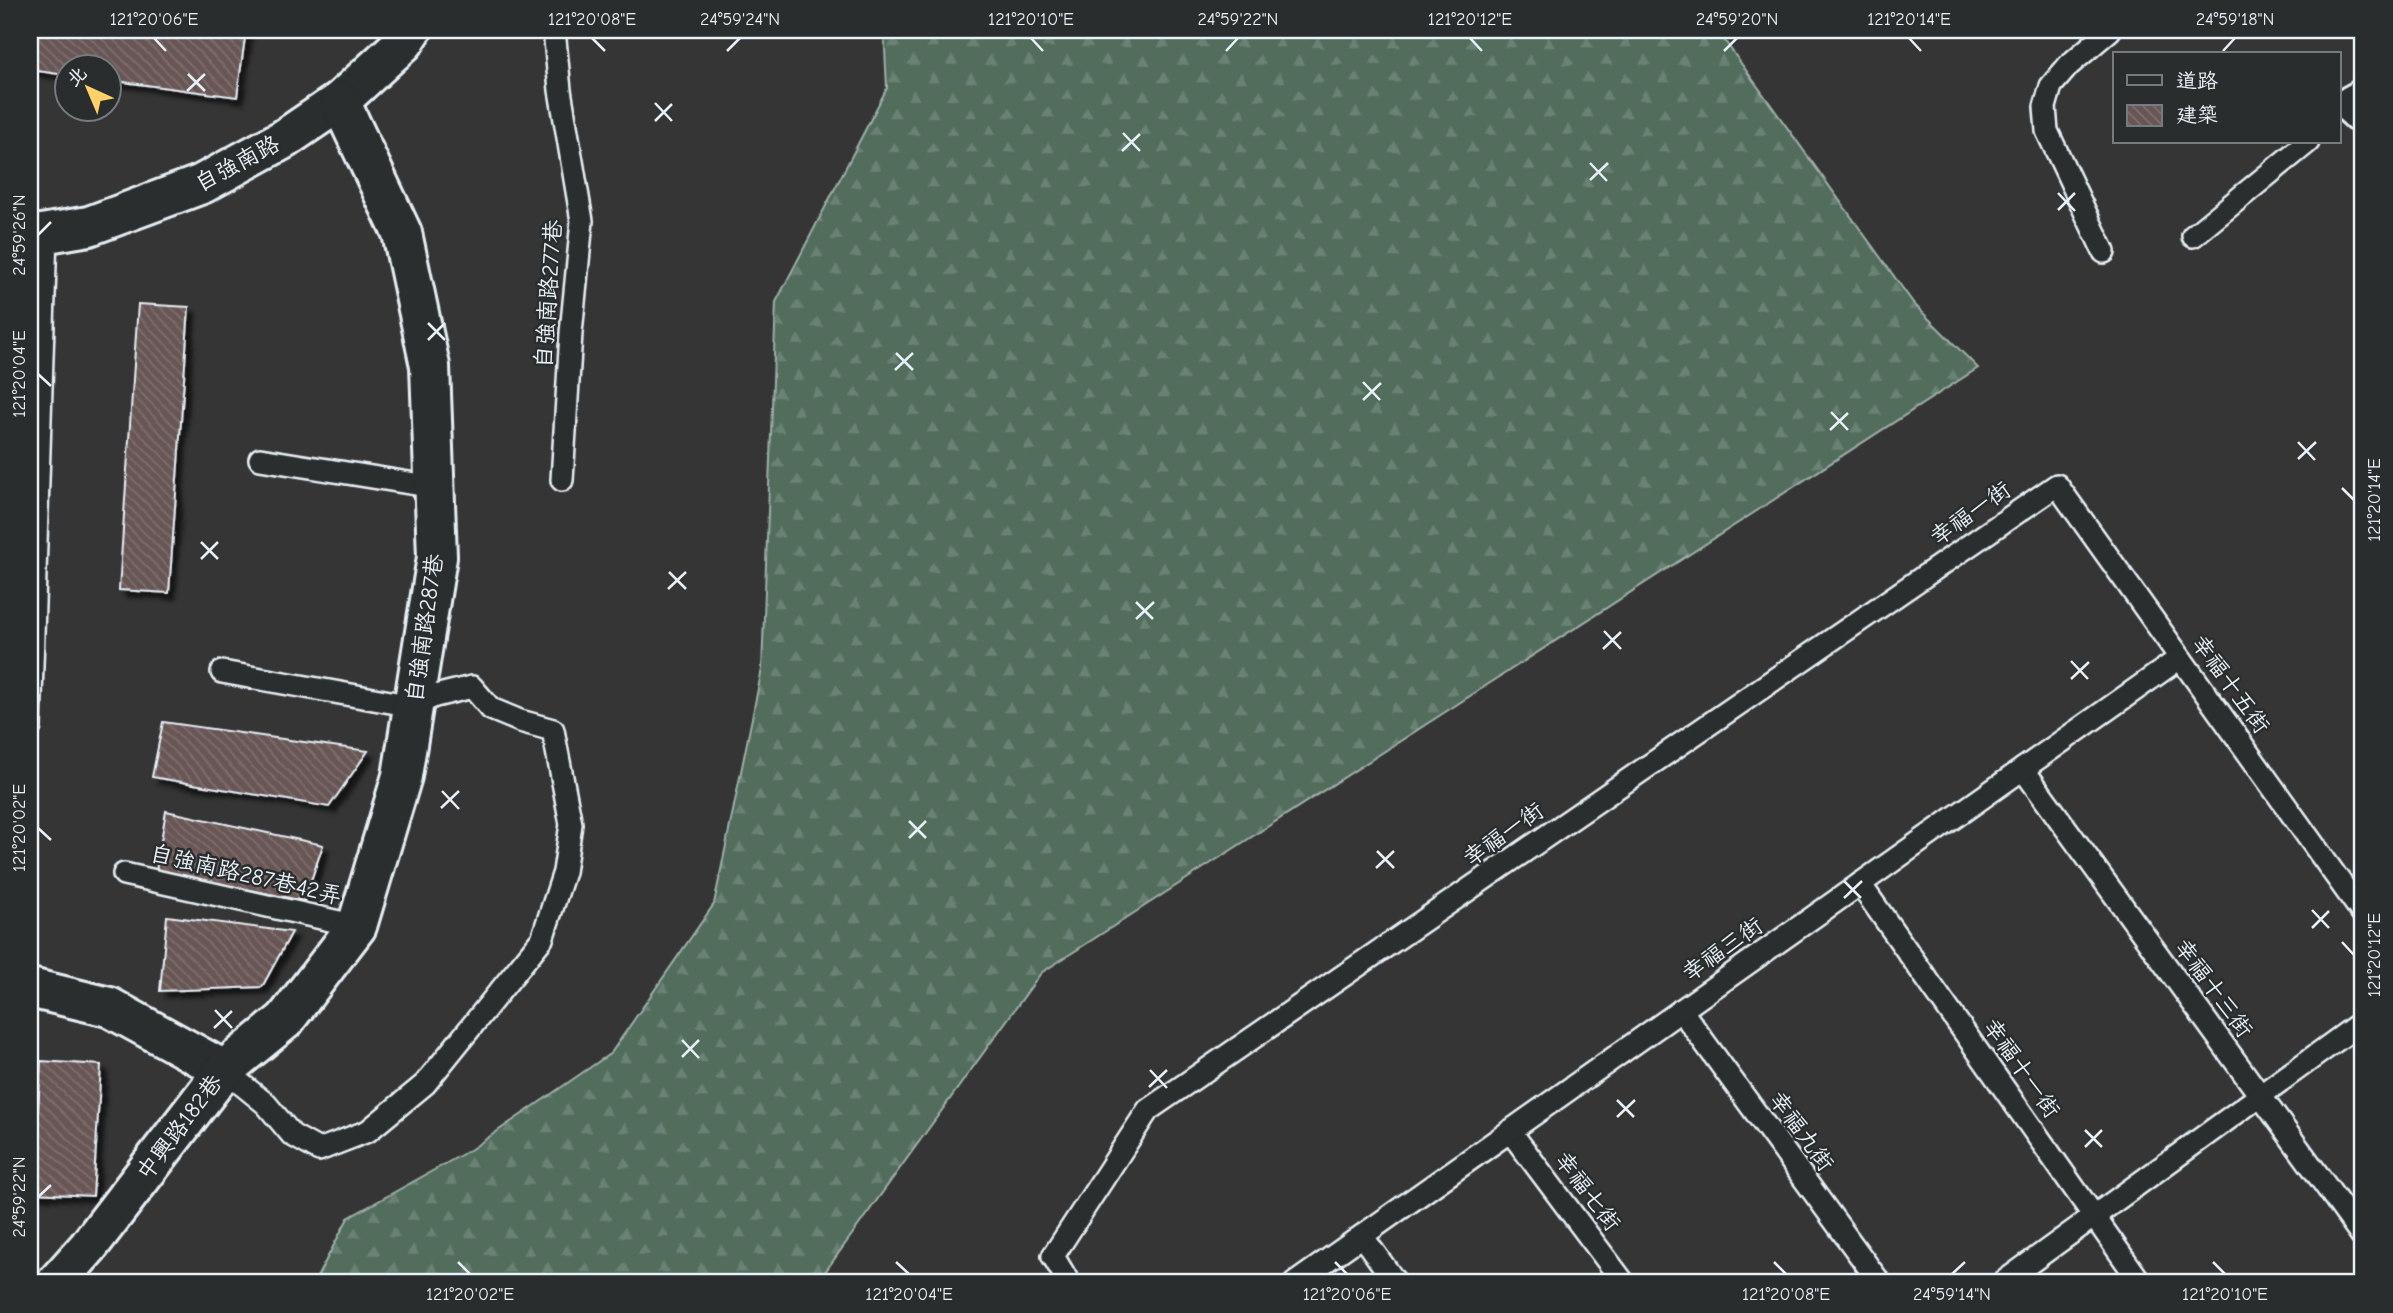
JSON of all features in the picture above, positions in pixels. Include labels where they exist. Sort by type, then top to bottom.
[{"type":"street","name":"自強南路","points":[[38,235],[89,226],[202,184],[284,139],[340,102],[404,42],[412,30]]},
{"type":"street","name":"自強南路287巷","points":[[224,1070],[285,1020],[357,926],[402,776],[437,557],[430,366],[402,233],[340,102]]},
{"type":"street","name":"中興路182巷","points":[[30,988],[109,1007],[224,1070],[88,1247],[56,1283]]},
{"type":"lane","name":"自強南路277巷","points":[[554,30],[560,90],[582,221],[571,333],[562,480]]},
{"type":"lane","points":[[2104,252],[2047,131],[2045,107],[2051,86],[2069,65],[2110,30]]},
{"type":"lane","points":[[2193,236],[2306,144]]},
{"type":"lane","points":[[30,727],[38,235]]},
{"type":"lane","points":[[260,459],[434,487]]},
{"type":"lane","name":"幸福十五街","points":[[2057,485],[2363,914]]},
{"type":"lane","name":"幸福一街","points":[[1069,1283],[1053,1256],[1147,1110],[2057,485]]},
{"type":"lane","name":"幸福三街","points":[[1295,1283],[2180,658]]},
{"type":"lane","points":[[222,672],[413,706],[435,696],[472,687],[491,709],[553,730],[571,824],[564,872],[542,939],[425,1084],[368,1131],[319,1150],[292,1135],[266,1104],[224,1070]]},
{"type":"lane","name":"幸福十三街","points":[[2023,769],[2363,1237]]},
{"type":"lane","name":"自強南路287巷42弄","points":[[124,874],[357,926]]},
{"type":"lane","name":"幸福十一街","points":[[1860,884],[2140,1283]]},
{"type":"lane","name":"幸福九街","points":[[1681,1010],[1880,1283]]},
{"type":"lane","points":[[2002,1283],[2363,1021]]},
{"type":"lane","name":"幸福七街","points":[[1510,1131],[1623,1283]]},
{"type":"lane","points":[[1362,1236],[1396,1283]]},
{"type":"green space","points":[[884,30],[1717,30],[1914,304],[1978,368],[1041,973],[817,1283],[314,1283],[348,1218],[470,1150],[611,1053],[714,904],[762,669],[776,302],[887,88]]},
{"type":"building","points":[[30,30],[246,30],[237,97],[122,82],[122,52],[52,52],[52,73],[30,70]]},
{"type":"building","points":[[138,304],[189,307],[169,593],[119,590]]},
{"type":"building","points":[[163,722],[368,751],[329,807],[152,777]]},
{"type":"building","points":[[166,811],[323,845],[304,901],[156,871]]},
{"type":"building","points":[[167,916],[292,932],[262,987],[160,991]]},
{"type":"building","points":[[41,1061],[101,1065],[93,1196],[33,1193]]}]
